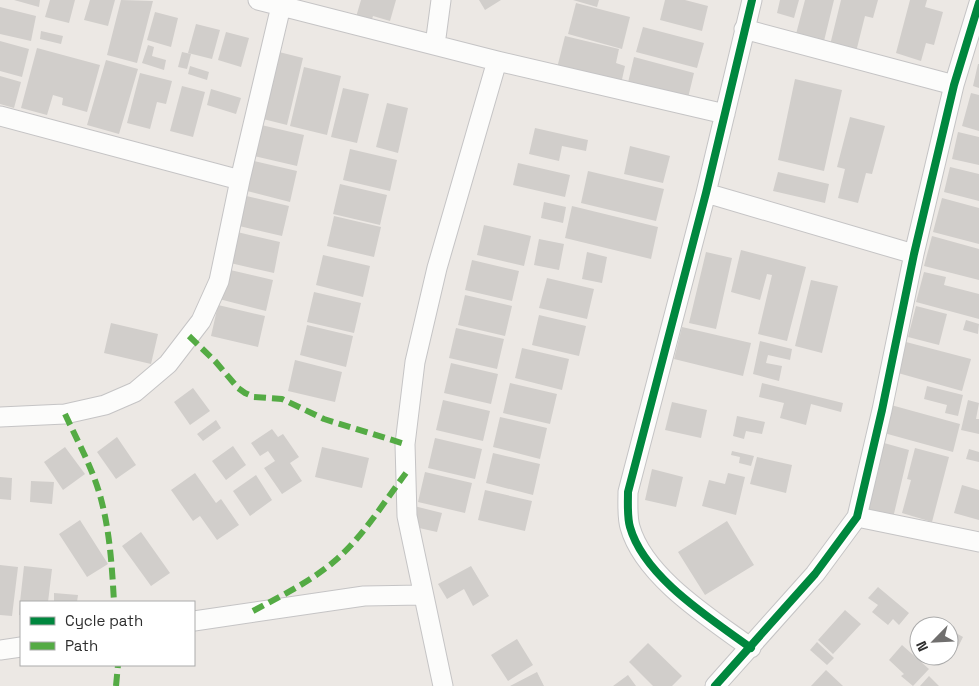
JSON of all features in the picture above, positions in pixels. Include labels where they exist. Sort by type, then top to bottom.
[{"type":"street","points":[[258,0],[497,61],[725,114]]},
{"type":"street","points":[[435,45],[441,0]]},
{"type":"street","points":[[751,648],[695,606],[655,571],[638,549],[629,526],[628,492],[706,193],[752,0]]},
{"type":"street","points":[[715,686],[751,648],[815,574],[857,516],[882,410],[914,254],[954,85],[979,3]]},
{"type":"street","points":[[0,417],[64,414],[105,405],[135,392],[168,364],[201,321],[219,281],[240,180],[281,6]]},
{"type":"street","points":[[744,28],[954,85]]},
{"type":"street","points":[[442,686],[407,516],[405,444],[415,362],[437,268],[497,61]]},
{"type":"street","points":[[0,116],[240,180]]},
{"type":"street","points":[[706,193],[914,254]]},
{"type":"street","points":[[857,516],[979,542]]},
{"type":"street","points":[[195,621],[364,596],[422,595]]},
{"type":"street","points":[[0,650],[20,647]]},
{"type":"building","points":[[14,0],[40,0],[39,7]]},
{"type":"building","points":[[50,0],[75,0],[69,23],[45,17]]},
{"type":"building","points":[[90,0],[115,0],[108,26],[84,20]]},
{"type":"building","points":[[121,0],[153,1],[137,63],[107,55]]},
{"type":"building","points":[[361,0],[396,0],[390,21],[373,16],[371,22],[356,17]]},
{"type":"building","points":[[479,0],[501,0],[485,10]]},
{"type":"building","points":[[573,0],[599,0],[597,7]]},
{"type":"building","points":[[665,0],[685,0],[708,6],[702,31],[660,20]]},
{"type":"building","points":[[780,0],[799,0],[794,18],[777,13]]},
{"type":"building","points":[[805,0],[834,0],[824,41],[796,34]]},
{"type":"building","points":[[841,0],[878,0],[873,18],[865,16],[856,52],[830,45]]},
{"type":"building","points":[[910,0],[927,0],[925,7],[943,12],[934,45],[926,43],[921,61],[896,53]]},
{"type":"building","points":[[576,3],[630,17],[622,49],[568,34]]},
{"type":"building","points":[[0,7],[36,16],[31,41],[0,34]]},
{"type":"building","points":[[155,12],[178,18],[171,47],[147,40]]},
{"type":"building","points":[[196,24],[220,30],[212,59],[188,53]]},
{"type":"building","points":[[643,27],[704,43],[697,68],[636,52]]},
{"type":"building","points":[[41,31],[63,36],[61,44],[40,39]]},
{"type":"building","points":[[226,32],[249,38],[241,67],[218,60]]},
{"type":"building","points":[[565,36],[619,49],[616,63],[625,66],[621,84],[557,68]]},
{"type":"building","points":[[0,41],[29,49],[22,77],[0,71]]},
{"type":"building","points":[[148,45],[154,47],[152,56],[166,60],[164,70],[142,63]]},
{"type":"building","points":[[37,48],[100,65],[87,112],[62,105],[63,98],[53,95],[47,115],[21,108]]},
{"type":"building","points":[[275,51],[303,58],[287,125],[259,118]]},
{"type":"building","points":[[182,52],[191,54],[187,69],[178,67]]},
{"type":"building","points":[[634,57],[694,73],[687,102],[627,87]]},
{"type":"building","points":[[106,60],[138,69],[119,134],[87,125]]},
{"type":"building","points":[[979,64],[979,88],[973,86]]},
{"type":"building","points":[[190,66],[209,72],[207,80],[188,74]]},
{"type":"building","points":[[304,67],[341,76],[327,135],[290,126]]},
{"type":"building","points":[[140,73],[172,81],[166,104],[157,102],[150,129],[127,123]]},
{"type":"building","points":[[0,76],[21,82],[14,108],[0,104]]},
{"type":"building","points":[[795,79],[842,90],[824,171],[778,160]]},
{"type":"building","points":[[182,86],[205,92],[193,137],[170,131]]},
{"type":"building","points":[[343,88],[369,94],[357,143],[331,137]]},
{"type":"building","points":[[211,89],[241,98],[236,114],[207,105]]},
{"type":"building","points":[[971,93],[979,95],[979,131],[962,126]]},
{"type":"building","points":[[387,103],[408,108],[398,153],[376,147]]},
{"type":"building","points":[[850,117],[885,126],[872,174],[866,173],[858,203],[838,198],[845,169],[837,167]]},
{"type":"building","points":[[257,124],[304,135],[297,166],[250,155]]},
{"type":"building","points":[[535,128],[588,140],[586,151],[562,146],[559,161],[529,154]]},
{"type":"building","points":[[958,132],[979,137],[979,165],[952,159]]},
{"type":"building","points":[[630,146],[670,156],[663,183],[624,174]]},
{"type":"building","points":[[350,149],[397,160],[390,191],[343,180]]},
{"type":"building","points":[[250,160],[297,171],[290,202],[243,190]]},
{"type":"building","points":[[518,163],[570,175],[565,197],[513,185]]},
{"type":"building","points":[[950,167],[979,174],[979,201],[944,192]]},
{"type":"building","points":[[588,171],[664,189],[656,221],[581,203]]},
{"type":"building","points":[[778,172],[829,184],[825,203],[773,191]]},
{"type":"building","points":[[340,184],[387,195],[380,225],[333,214]]},
{"type":"building","points":[[242,195],[289,206],[282,236],[235,225]]},
{"type":"building","points":[[942,198],[979,208],[979,244],[933,232]]},
{"type":"building","points":[[544,202],[566,207],[563,223],[541,218]]},
{"type":"building","points":[[572,206],[658,227],[651,259],[565,238]]},
{"type":"building","points":[[334,216],[381,227],[374,257],[327,246]]},
{"type":"building","points":[[484,225],[531,236],[524,266],[477,255]]},
{"type":"building","points":[[233,231],[280,242],[274,273],[226,262]]},
{"type":"building","points":[[932,236],[979,249],[979,280],[924,266]]},
{"type":"building","points":[[539,239],[564,244],[559,270],[534,265]]},
{"type":"building","points":[[741,250],[806,267],[787,341],[758,334],[772,275],[767,274],[760,300],[731,292]]},
{"type":"building","points":[[587,252],[607,257],[602,283],[582,279]]},
{"type":"building","points":[[706,252],[732,258],[716,329],[689,323]]},
{"type":"building","points":[[323,255],[370,266],[363,297],[316,285]]},
{"type":"building","points":[[472,260],[519,271],[512,301],[465,290]]},
{"type":"building","points":[[226,269],[273,280],[266,311],[219,299]]},
{"type":"building","points":[[924,272],[946,277],[944,285],[979,294],[979,319],[916,302]]},
{"type":"building","points":[[547,278],[594,289],[587,319],[539,308]]},
{"type":"building","points":[[811,280],[838,286],[822,353],[795,346]]},
{"type":"building","points":[[314,292],[361,303],[354,333],[307,322]]},
{"type":"building","points":[[465,295],[512,306],[505,336],[458,325]]},
{"type":"building","points":[[218,305],[265,316],[258,347],[211,336]]},
{"type":"building","points":[[916,306],[947,314],[939,345],[908,337]]},
{"type":"building","points":[[539,315],[586,326],[579,356],[532,345]]},
{"type":"building","points":[[966,320],[979,324],[978,334],[963,330]]},
{"type":"building","points":[[111,323],[158,334],[151,364],[104,353]]},
{"type":"building","points":[[307,325],[353,336],[346,367],[300,355]]},
{"type":"building","points":[[682,327],[751,343],[743,376],[674,359]]},
{"type":"building","points":[[456,328],[504,339],[497,369],[449,358]]},
{"type":"building","points":[[760,341],[792,349],[790,360],[768,355],[766,363],[782,366],[779,381],[753,374]]},
{"type":"building","points":[[906,342],[971,359],[962,391],[898,373]]},
{"type":"building","points":[[522,348],[569,359],[562,390],[515,378]]},
{"type":"building","points":[[295,360],[342,372],[335,402],[288,391]]},
{"type":"building","points":[[451,363],[498,374],[491,404],[444,393]]},
{"type":"building","points":[[510,383],[557,394],[550,424],[503,413]]},
{"type":"building","points":[[762,383],[843,403],[841,412],[811,404],[806,425],[780,418],[784,403],[759,397]]},
{"type":"building","points":[[927,386],[963,395],[958,416],[945,413],[947,405],[924,399]]},
{"type":"building","points":[[193,388],[210,411],[190,425],[174,402]]},
{"type":"building","points":[[443,400],[490,411],[483,441],[436,430]]},
{"type":"building","points":[[968,400],[979,403],[976,419],[979,419],[979,434],[961,430]]},
{"type":"building","points":[[672,402],[707,410],[701,438],[665,430]]},
{"type":"building","points":[[891,405],[960,424],[953,452],[884,433]]},
{"type":"building","points":[[737,416],[765,422],[762,434],[746,431],[744,439],[733,436]]},
{"type":"building","points":[[500,417],[547,428],[540,459],[493,447]]},
{"type":"building","points":[[216,420],[221,428],[203,441],[197,434]]},
{"type":"building","points":[[272,429],[278,437],[283,434],[299,457],[290,463],[302,481],[282,494],[264,468],[275,461],[268,451],[260,456],[251,443]]},
{"type":"building","points":[[117,437],[136,465],[116,479],[97,452]]},
{"type":"building","points":[[435,438],[482,449],[475,479],[428,468]]},
{"type":"building","points":[[884,443],[909,450],[893,518],[867,511]]},
{"type":"building","points":[[233,446],[246,465],[226,480],[212,461]]},
{"type":"building","points":[[65,447],[85,474],[63,490],[44,462]]},
{"type":"building","points":[[322,447],[369,458],[362,488],[315,477]]},
{"type":"building","points":[[915,448],[949,457],[932,522],[902,513],[911,480],[907,479]]},
{"type":"building","points":[[969,449],[979,452],[979,462],[966,459]]},
{"type":"building","points":[[732,451],[754,456],[751,466],[739,463],[740,457],[731,455]]},
{"type":"building","points":[[493,453],[540,464],[533,495],[486,483]]},
{"type":"building","points":[[757,457],[792,465],[786,493],[750,484]]},
{"type":"building","points":[[652,469],[683,477],[676,507],[645,500]]},
{"type":"building","points":[[425,472],[472,483],[465,513],[418,502]]},
{"type":"building","points":[[195,473],[216,503],[221,499],[239,525],[217,540],[200,516],[193,521],[171,490]]},
{"type":"building","points":[[728,473],[745,477],[736,515],[702,506],[709,480],[725,484]]},
{"type":"building","points":[[256,475],[272,500],[250,516],[233,491]]},
{"type":"building","points":[[0,477],[12,478],[11,500],[0,499]]},
{"type":"building","points":[[31,481],[54,482],[52,504],[30,502]]},
{"type":"building","points":[[962,485],[979,490],[979,520],[954,513]]},
{"type":"building","points":[[485,490],[532,501],[525,531],[478,520]]},
{"type":"building","points":[[414,506],[442,513],[437,532],[410,526]]},
{"type":"building","points":[[80,520],[108,564],[87,577],[59,534]]},
{"type":"building","points":[[727,521],[754,565],[705,595],[678,552]]},
{"type":"building","points":[[141,532],[170,573],[151,586],[122,546]]},
{"type":"building","points":[[0,565],[18,567],[12,616],[0,615]]},
{"type":"building","points":[[24,566],[52,569],[48,601],[20,601]]},
{"type":"building","points":[[471,566],[489,596],[473,606],[464,589],[447,599],[438,584]]},
{"type":"building","points":[[878,587],[909,613],[899,625],[893,619],[888,625],[872,612],[878,605],[868,598]]},
{"type":"building","points":[[54,593],[78,595],[77,601],[54,601]]},
{"type":"building","points":[[845,610],[861,624],[833,654],[818,640]]},
{"type":"building","points":[[959,635],[963,637],[959,645]]},
{"type":"building","points":[[517,639],[533,665],[508,681],[491,655]]},
{"type":"building","points":[[817,642],[834,658],[827,665],[810,650]]},
{"type":"building","points":[[648,643],[682,676],[672,686],[653,686],[629,662]]},
{"type":"building","points":[[902,645],[909,651],[909,666],[926,666],[929,669],[913,686],[901,676],[904,674],[889,660]]},
{"type":"building","points":[[826,670],[843,686],[811,686]]},
{"type":"building","points":[[537,672],[544,686],[510,686]]},
{"type":"building","points":[[628,675],[636,686],[613,686]]},
{"type":"building","points":[[929,676],[939,686],[920,686]]},
{"type":"marked path","points":[[189,336],[245,393],[254,397],[282,399],[324,419],[405,444]]},
{"type":"marked path","points":[[65,414],[90,466],[101,499],[109,537],[114,601]]},
{"type":"marked path","points":[[253,611],[307,581],[347,550],[365,529],[406,473]]},
{"type":"marked path","points":[[116,686],[118,666]]},
{"type":"cycle path","points":[[751,648],[698,610],[680,595],[649,563],[630,527],[628,519],[628,492],[706,193],[752,0]]},
{"type":"cycle path","points":[[715,686],[815,574],[857,517],[882,410],[914,254],[954,85],[979,3]]}]
